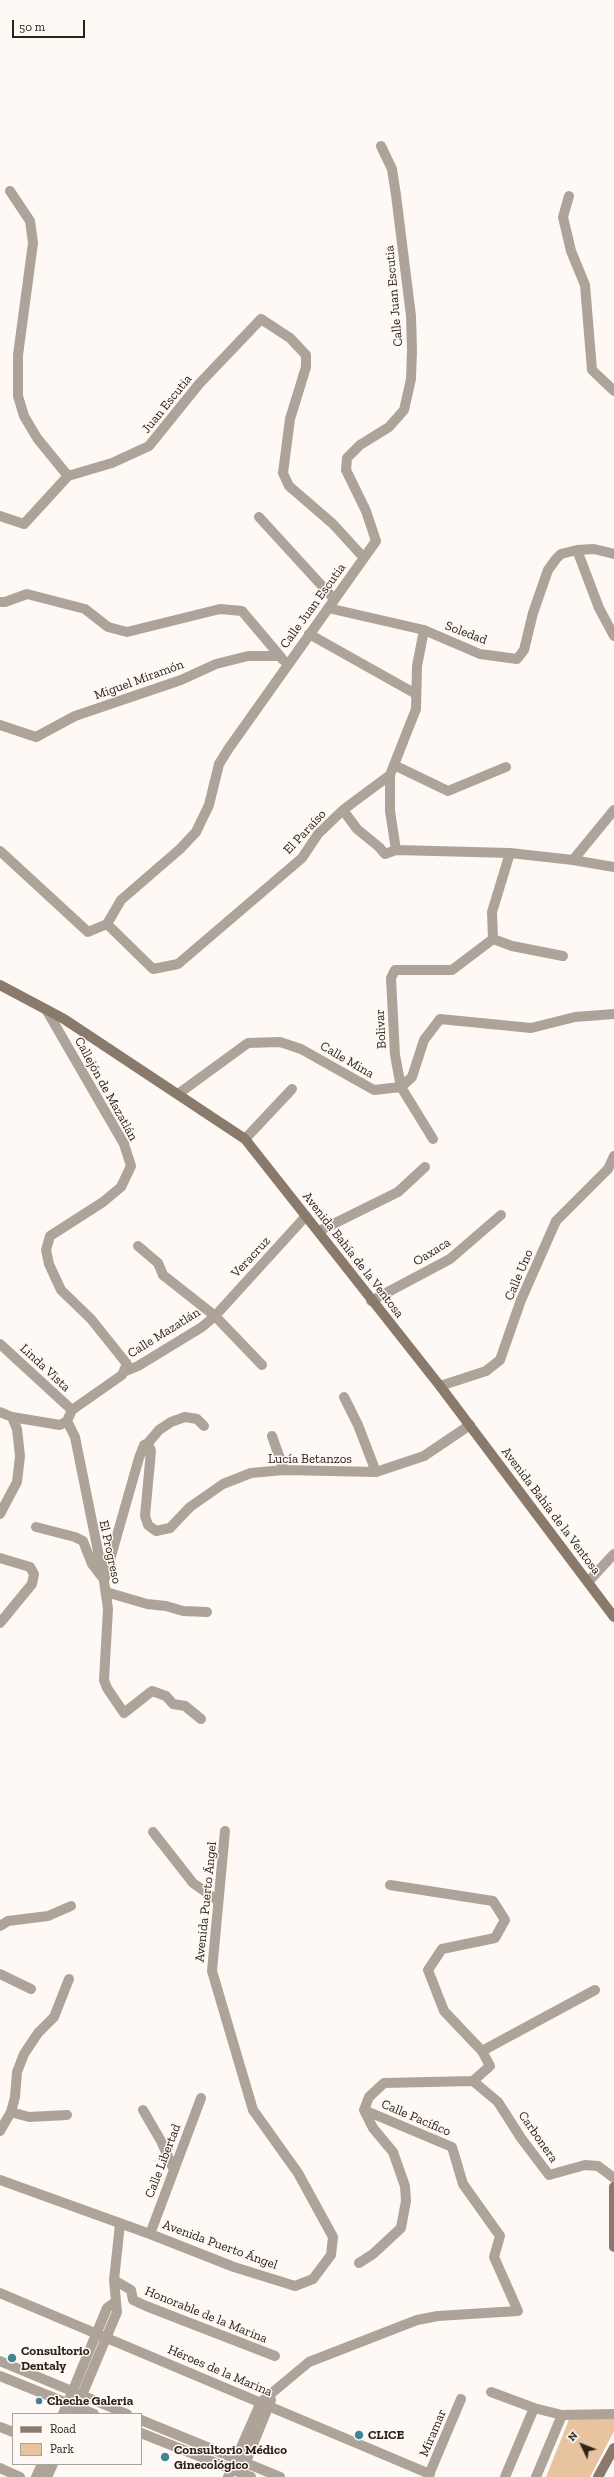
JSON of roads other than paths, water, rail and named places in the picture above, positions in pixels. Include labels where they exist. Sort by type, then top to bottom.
[{"type":"main road","name":"Avenida Bahía de la Ventosa","points":[[0,985],[64,1019],[245,1139],[306,1216],[319,1230],[371,1301],[440,1386],[614,1617]]},
{"type":"main road","points":[[614,2187],[614,2247]]},
{"type":"main road","points":[[598,2477],[614,2448]]},
{"type":"street","name":"Calle Juan Escutia","points":[[107,924],[121,900],[180,849],[196,832],[208,805],[219,764],[309,634],[376,541],[366,511],[346,470],[347,458],[360,444],[389,427],[404,410],[411,371],[411,316],[396,195],[392,169],[381,146]]},
{"type":"street","points":[[0,516],[24,524],[68,476],[37,438],[24,416],[18,396],[18,355],[33,243],[30,221],[10,191]]},
{"type":"street","points":[[569,196],[563,217],[571,251],[585,285],[592,370],[614,391]]},
{"type":"street","name":"Juan Escutia","points":[[68,476],[112,463],[150,446],[199,384],[261,319],[290,338],[306,355],[306,367],[290,419],[283,474],[289,486],[333,524],[364,558]]},
{"type":"street","points":[[259,517],[334,599]]},
{"type":"street","points":[[614,554],[594,549],[577,550],[599,608],[614,636]]},
{"type":"street","name":"Soledad","points":[[328,608],[424,630],[480,654],[517,659],[524,650],[533,613],[548,570],[561,554],[577,550]]},
{"type":"street","points":[[0,602],[5,602],[27,594],[85,609],[108,626],[127,632],[220,608],[242,611],[288,664]]},
{"type":"street","points":[[396,850],[390,811],[390,775],[403,736],[416,709],[417,666],[424,630]]},
{"type":"street","points":[[309,634],[416,694]]},
{"type":"street","name":"Miguel Miramón","points":[[0,725],[36,737],[75,716],[174,683],[216,664],[248,656],[280,656]]},
{"type":"street","points":[[394,764],[448,791],[506,768]]},
{"type":"street","name":"El Paraíso","points":[[107,924],[153,970],[178,964],[302,858],[318,834],[344,810],[390,775]]},
{"type":"street","points":[[344,810],[357,829],[379,847],[385,854],[396,850],[510,853],[573,860],[614,867]]},
{"type":"street","points":[[573,860],[614,810]]},
{"type":"street","points":[[0,851],[88,932],[107,924]]},
{"type":"street","points":[[510,853],[492,912],[494,939],[512,946],[563,956]]},
{"type":"street","name":"Bolivar","points":[[401,1087],[395,1055],[391,978],[394,970],[452,970],[494,939]]},
{"type":"street","name":"Callejón de Mazatlán","points":[[47,1011],[124,1144],[131,1166],[120,1187],[103,1202],[50,1236],[46,1250],[49,1264],[61,1290],[91,1319],[122,1356]]},
{"type":"street","points":[[433,1139],[401,1087],[412,1077],[424,1040],[440,1019],[531,1028],[575,1017],[614,1014]]},
{"type":"street","name":"Calle Mina","points":[[178,1094],[248,1043],[262,1041],[280,1042],[300,1049],[374,1090],[401,1087]]},
{"type":"street","points":[[245,1139],[292,1089]]},
{"type":"street","name":"Calle Uno","points":[[440,1386],[486,1370],[500,1360],[521,1300],[556,1221],[611,1170],[614,1156]]},
{"type":"street","points":[[319,1230],[398,1192],[425,1167]]},
{"type":"street","name":"Oaxaca","points":[[371,1301],[450,1259],[501,1215]]},
{"type":"street","name":"Veracruz","points":[[215,1316],[306,1216]]},
{"type":"street","points":[[138,1246],[158,1263],[163,1275],[215,1316],[262,1365]]},
{"type":"street","name":"Calle Mazatlán","points":[[67,1421],[72,1410],[126,1371],[138,1366],[202,1326],[215,1316]]},
{"type":"street","name":"Linda Vista","points":[[0,1344],[72,1410]]},
{"type":"street","name":"Calle Mazatlán","points":[[122,1356],[127,1364],[126,1371]]},
{"type":"street","points":[[344,1397],[358,1425],[376,1472]]},
{"type":"street","points":[[0,1412],[12,1417],[60,1425],[67,1421]]},
{"type":"street","points":[[0,1514],[17,1482],[20,1456],[17,1430],[12,1417]]},
{"type":"street","points":[[104,1581],[140,1454],[144,1445],[148,1443],[159,1430],[171,1422],[185,1417],[197,1419],[204,1426]]},
{"type":"street","name":"El Progreso","points":[[67,1421],[74,1437],[106,1592],[108,1609],[104,1680],[108,1690],[124,1713],[152,1691],[166,1696],[173,1704],[185,1706],[201,1719]]},
{"type":"street","name":"Lucía Betanzos","points":[[148,1443],[151,1451],[145,1516],[148,1525],[156,1531],[170,1528],[190,1507],[223,1484],[251,1474],[284,1470],[376,1472],[424,1456],[470,1426]]},
{"type":"street","points":[[272,1436],[284,1470]]},
{"type":"street","points":[[36,1527],[76,1537],[83,1541],[92,1564],[104,1581]]},
{"type":"street","points":[[588,1582],[614,1554]]},
{"type":"street","points":[[0,1558],[30,1567],[34,1574],[32,1584],[0,1623]]},
{"type":"street","points":[[106,1592],[147,1604],[166,1606],[183,1611],[207,1612]]},
{"type":"street","name":"Avenida Puerto Ángel","points":[[0,2180],[150,2234],[234,2268],[295,2286],[313,2279],[331,2255],[333,2237],[298,2173],[253,2110],[212,1972],[217,1900],[225,1831]]},
{"type":"street","points":[[153,1832],[193,1883],[217,1900]]},
{"type":"street","points":[[390,1885],[492,1901],[505,1920],[495,1938],[442,1949],[428,1970],[444,2011],[482,2051],[490,2066],[474,2081]]},
{"type":"street","points":[[0,1926],[8,1921],[48,1916],[71,1906]]},
{"type":"street","points":[[0,1974],[31,1989]]},
{"type":"street","points":[[0,2131],[11,2112],[15,2097],[17,2072],[24,2054],[38,2033],[54,2017],[69,1980]]},
{"type":"street","points":[[482,2051],[595,1990]]},
{"type":"street","name":"Calle Pacífico","points":[[265,2404],[273,2393],[308,2362],[417,2320],[438,2316],[518,2311],[494,2257],[500,2236],[463,2184],[452,2147],[364,2110],[369,2097],[384,2083],[474,2081]]},
{"type":"street","name":"Carbonera","points":[[474,2081],[498,2102],[521,2138],[549,2175],[585,2165],[598,2166],[614,2178]]},
{"type":"street","name":"Calle Libertad","points":[[150,2234],[200,2098]]},
{"type":"street","points":[[143,2110],[161,2141],[174,2170]]},
{"type":"street","points":[[359,2263],[373,2254],[401,2228],[406,2200],[405,2186],[394,2152],[373,2128],[364,2110]]},
{"type":"street","points":[[11,2112],[29,2117],[67,2115]]},
{"type":"street","points":[[73,2408],[77,2393],[102,2335],[116,2312],[114,2280],[120,2224]]},
{"type":"street","name":"Honorable de la Marina","points":[[114,2280],[131,2290],[133,2300],[274,2356]]},
{"type":"street","name":"Héroes de la Marina","points":[[0,2293],[265,2404],[429,2476]]},
{"type":"street","points":[[0,2362],[125,2413]]},
{"type":"street","points":[[0,2376],[73,2408],[90,2413]]},
{"type":"street","points":[[491,2392],[534,2408],[562,2415],[614,2414]]},
{"type":"street","name":"Miramar","points":[[429,2476],[461,2399]]},
{"type":"street","points":[[230,2473],[265,2404]]},
{"type":"street","points":[[142,2433],[230,2473],[244,2476],[246,2463],[265,2404]]},
{"type":"street","points":[[505,2477],[534,2408]]},
{"type":"street","points":[[536,2477],[562,2415]]},
{"type":"street","points":[[142,2420],[280,2477]]},
{"type":"street","points":[[0,2426],[12,2432]]},
{"type":"street","points":[[36,2477],[42,2465]]},
{"type":"street","points":[[47,2477],[53,2465]]},
{"type":"street","points":[[0,2468],[20,2477]]},
{"type":"place","name":"Consultorio Dentaly","points":[[12,2358]]},
{"type":"place","name":"Cheche Galeria","points":[[39,2401]]},
{"type":"place","name":"CLICE","points":[[359,2435]]},
{"type":"place","name":"Consultorio Médico Ginecológico","points":[[165,2457]]}]
